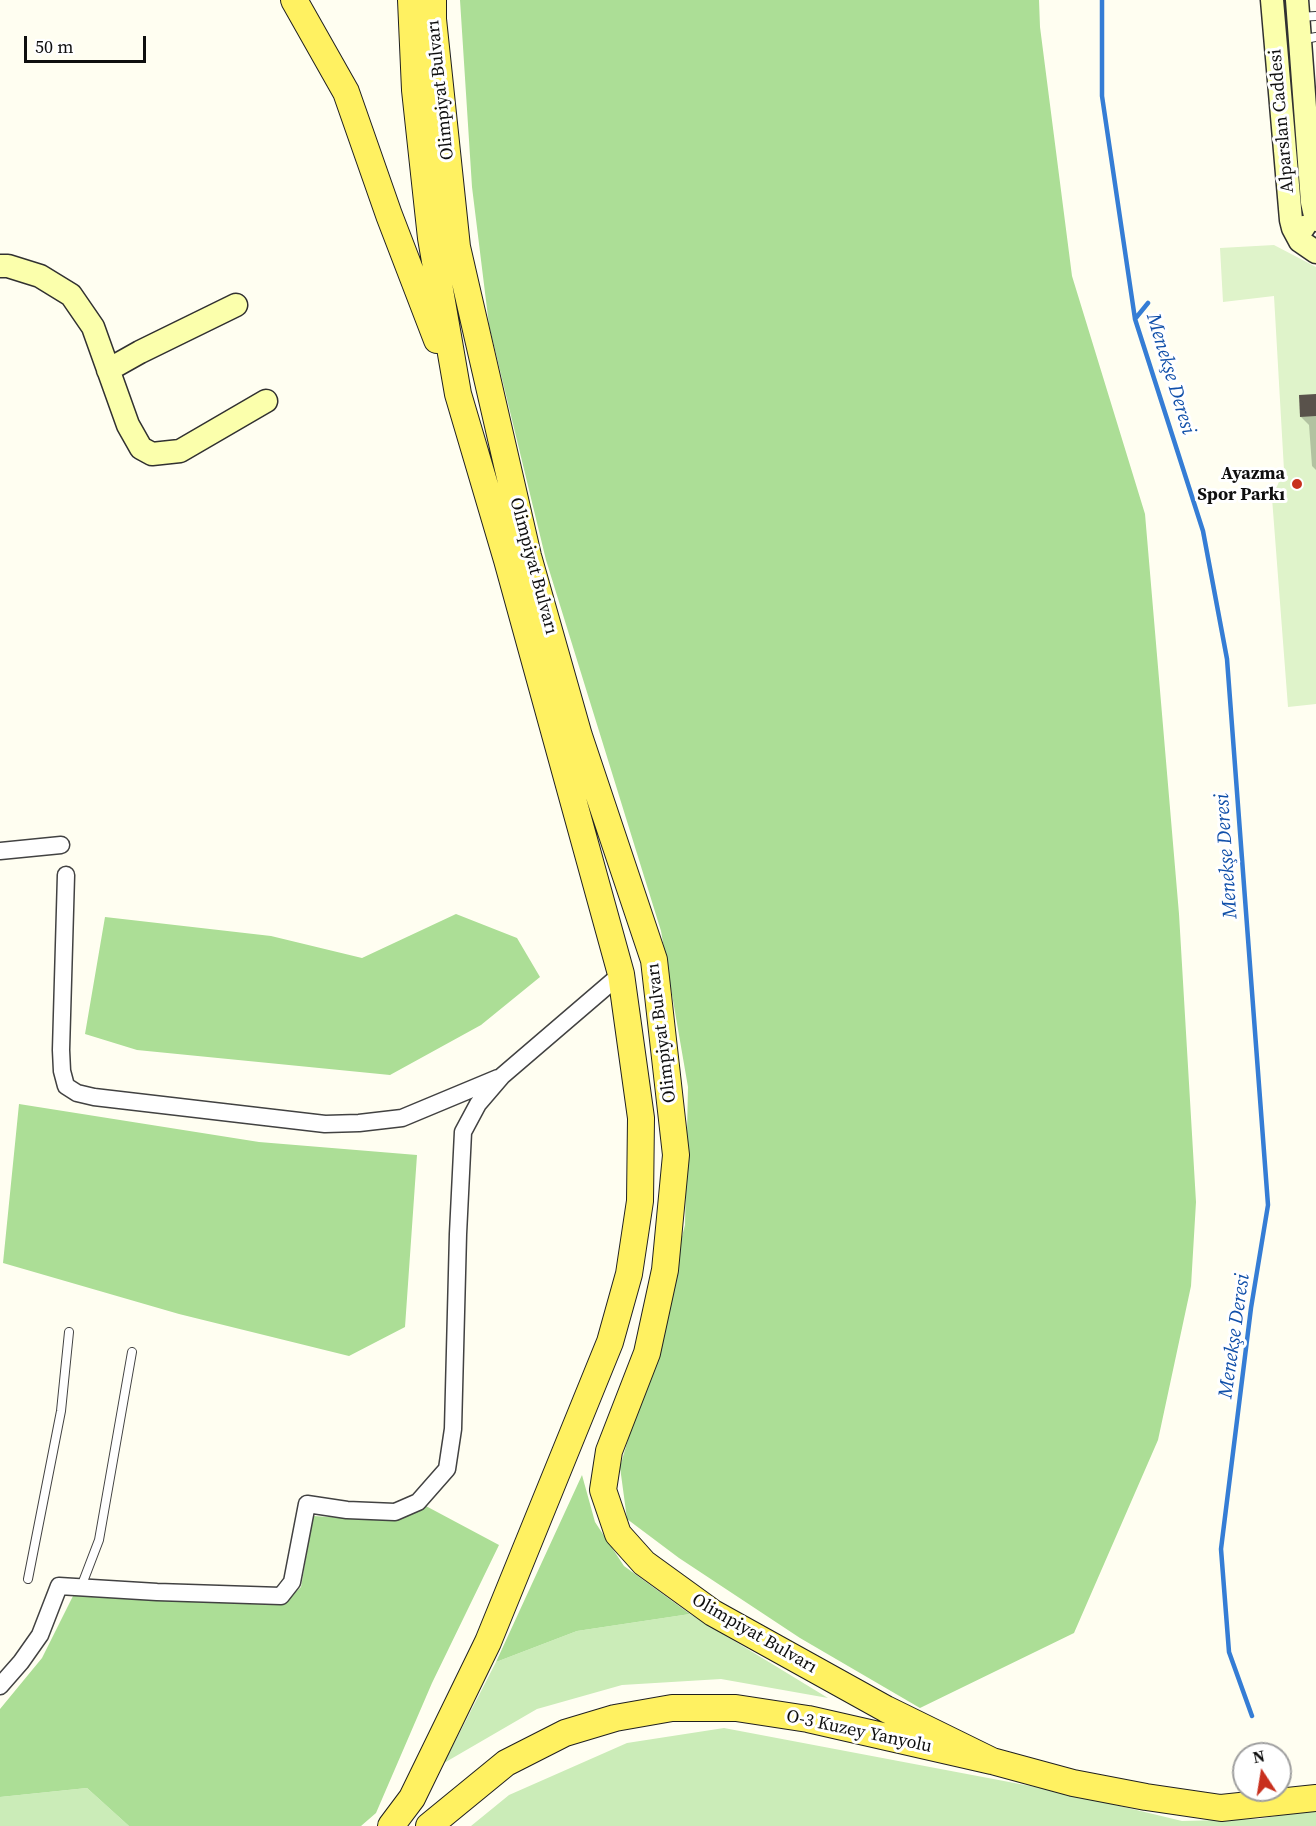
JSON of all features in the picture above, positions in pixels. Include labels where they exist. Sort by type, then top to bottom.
[{"type":"main road","points":[[294,0],[346,92],[389,215],[458,394]]},
{"type":"main road","name":"Olimpiyat Bulvarı","points":[[391,1826],[412,1798],[488,1642],[610,1342],[629,1274],[640,1201],[641,1118],[621,974],[507,560],[458,394],[431,238],[415,90],[411,0]]},
{"type":"main road","name":"Olimpiyat Bulvarı","points":[[433,0],[433,19],[457,247],[528,556],[579,736],[654,960],[675,1143],[676,1155],[665,1270],[647,1353],[609,1451],[603,1490],[618,1534],[644,1563],[713,1613],[886,1709],[992,1761]]},
{"type":"main road","name":"O-3 Kuzey Yanyolu","points":[[429,1826],[506,1763],[565,1733],[615,1718],[672,1708],[736,1708],[808,1719],[992,1761],[1073,1784],[1221,1808],[1316,1798]]},
{"type":"street","name":"Alparslan Caddesi","points":[[1272,0],[1291,220],[1293,228],[1308,246]]},
{"type":"street","name":"Alparslan Caddesi","points":[[1303,11],[1308,38],[1311,190],[1316,221]]},
{"type":"street","points":[[1308,246],[1302,229],[1316,221]]},
{"type":"street","points":[[0,266],[8,266],[40,276],[71,295],[93,327],[129,425],[141,448],[152,454],[180,451],[266,401]]},
{"type":"street","points":[[108,370],[236,306]]},
{"type":"street","points":[[0,851],[61,845]]},
{"type":"street","points":[[66,875],[62,1071],[66,1086],[77,1093],[94,1098],[325,1124],[402,1118],[502,1076]]},
{"type":"street","points":[[0,1686],[40,1635],[58,1586],[281,1596],[292,1582],[307,1504],[347,1510],[395,1512],[418,1502],[447,1468],[453,1430],[463,1132],[478,1104],[502,1076],[621,974]]},
{"type":"lane","points":[[28,1580],[61,1411],[69,1332]]},
{"type":"lane","points":[[81,1587],[99,1540],[132,1352]]},
{"type":"green space","points":[[460,0],[1039,0],[1040,27],[1072,276],[1145,514],[1179,914],[1196,1202],[1191,1286],[1158,1440],[1074,1633],[920,1708],[800,1638],[679,1558],[627,1519],[620,1467],[685,1225],[688,1087],[661,931],[546,560],[489,325],[472,187]]},
{"type":"green space","name":"Ayazma Spor Parkı","points":[[1274,245],[1316,267],[1316,704],[1288,707],[1272,498],[1284,470],[1274,296],[1223,302],[1220,248]]},
{"type":"green space","points":[[456,914],[517,938],[540,977],[481,1025],[390,1075],[137,1050],[85,1034],[105,917],[271,936],[362,958]]},
{"type":"green space","points":[[19,1104],[259,1142],[417,1155],[405,1327],[349,1356],[179,1314],[3,1263]]},
{"type":"green space","points":[[582,1475],[595,1522],[624,1566],[690,1614],[577,1631],[496,1662]]},
{"type":"green space","points":[[424,1505],[499,1545],[432,1683],[376,1813],[361,1826],[129,1826],[87,1788],[0,1797],[0,1709],[42,1658],[74,1594],[283,1604],[301,1587],[313,1516],[396,1521]]},
{"type":"green space","points":[[690,1614],[828,1698],[721,1679],[622,1685],[537,1709],[444,1763],[496,1662],[577,1631]]},
{"type":"green space","points":[[724,1728],[1062,1792],[1182,1821],[1259,1819],[1316,1809],[1316,1826],[471,1826],[509,1795],[627,1743]]},
{"type":"green space","points":[[87,1788],[129,1826],[0,1826],[0,1797]]},
{"type":"building","points":[[1316,394],[1316,416],[1300,417],[1299,395]]},
{"type":"waterway","name":"Menekşe Deresi","points":[[1102,0],[1102,96],[1135,319],[1203,531],[1227,659],[1268,1205],[1251,1308],[1221,1549],[1229,1652],[1252,1716]]},
{"type":"waterway","points":[[1135,319],[1148,303]]},
{"type":"place","name":"Ayazma Spor Parkı","points":[[1297,484]]}]
